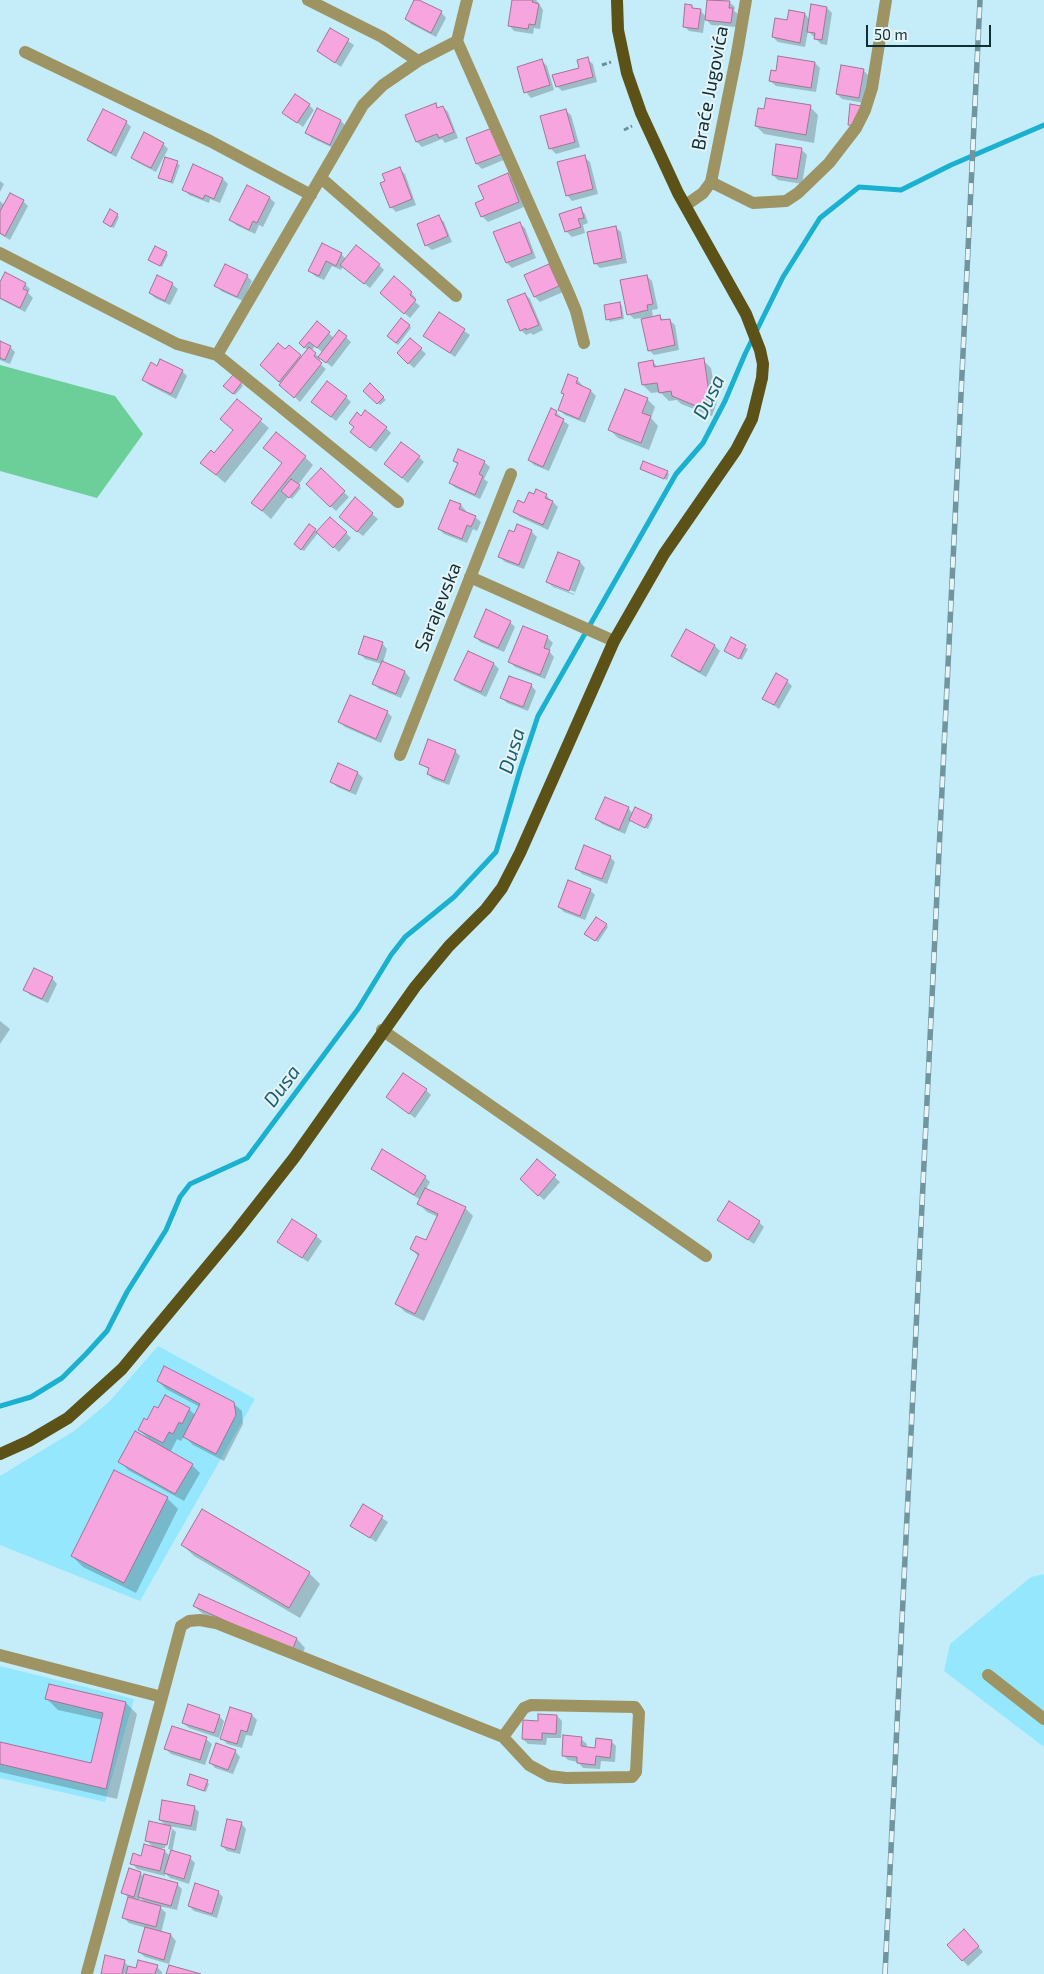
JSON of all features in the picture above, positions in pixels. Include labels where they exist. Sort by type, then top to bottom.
[{"type":"main road","points":[[0,1454],[68,1418],[122,1369],[236,1232],[294,1158],[414,987],[449,946],[486,910],[502,888],[520,854],[614,641],[664,554],[736,450],[752,419],[762,378],[763,364],[760,350],[746,314],[686,205],[644,120],[627,73],[618,30],[617,0]]},
{"type":"street","points":[[308,0],[382,38],[418,61]]},
{"type":"street","points":[[467,0],[457,41],[570,294],[584,343]]},
{"type":"street","name":"Braće Jugovića","points":[[711,182],[746,0]]},
{"type":"street","points":[[686,205],[703,193],[711,182],[754,203],[786,201],[798,193],[828,162],[856,128],[865,110],[872,88],[886,0]]},
{"type":"street","points":[[217,355],[363,105],[383,85],[418,61],[457,41]]},
{"type":"street","points":[[25,52],[210,141],[311,195]]},
{"type":"street","points":[[321,178],[456,296]]},
{"type":"street","points":[[0,253],[177,344],[217,355],[398,502]]},
{"type":"street","name":"Sarajevska","points":[[400,755],[511,474]]},
{"type":"street","points":[[470,577],[614,641]]},
{"type":"street","points":[[382,1030],[706,1256]]},
{"type":"street","points":[[87,1973],[181,1626],[189,1621],[200,1620],[216,1623],[503,1737],[529,1765],[549,1776],[566,1778],[632,1777],[636,1772],[639,1713],[635,1707],[531,1705],[524,1708],[503,1737]]},
{"type":"street","points":[[0,1655],[162,1697]]},
{"type":"street","points":[[988,1675],[1044,1719]]},
{"type":"shaded area","points":[[158,1346],[255,1399],[140,1601],[0,1545],[0,1476],[74,1431],[109,1402]]},
{"type":"shaded area","points":[[1044,1574],[1044,1747],[944,1671],[950,1644],[1031,1577]]},
{"type":"shaded area","points":[[0,1666],[134,1699],[105,1802],[0,1778]]},
{"type":"green space","points":[[0,365],[115,396],[143,434],[97,498],[0,471]]},
{"type":"building","points":[[414,0],[419,0],[442,11],[431,33],[405,19]]},
{"type":"building","points":[[512,0],[533,0],[532,2],[539,4],[535,25],[529,24],[528,29],[508,26]]},
{"type":"building","points":[[707,0],[730,1],[729,8],[733,8],[731,23],[705,20]]},
{"type":"building","points":[[685,4],[692,5],[692,8],[701,9],[698,29],[683,27]]},
{"type":"building","points":[[811,4],[827,7],[822,40],[814,39],[815,33],[807,32]]},
{"type":"building","points":[[789,10],[805,13],[800,43],[772,37],[775,18],[787,20]]},
{"type":"building","points":[[330,28],[349,39],[335,63],[317,51]]},
{"type":"building","points":[[778,56],[815,62],[811,88],[769,81],[771,70],[776,71]]},
{"type":"building","points":[[588,57],[593,77],[556,87],[552,75],[579,68],[577,60]]},
{"type":"building","points":[[542,59],[550,85],[524,93],[517,67]]},
{"type":"building","points":[[841,65],[864,69],[859,98],[836,94]]},
{"type":"building","points":[[295,94],[310,104],[297,123],[282,113]]},
{"type":"building","points":[[766,98],[811,105],[806,135],[755,126],[758,108],[764,109]]},
{"type":"building","points":[[436,103],[437,108],[443,106],[454,132],[439,138],[437,134],[416,142],[405,115]]},
{"type":"building","points":[[850,104],[861,106],[858,126],[848,125]]},
{"type":"building","points":[[317,108],[341,120],[330,145],[305,133]]},
{"type":"building","points":[[103,109],[127,121],[111,153],[87,140]]},
{"type":"building","points":[[566,109],[575,142],[549,149],[540,116]]},
{"type":"building","points":[[492,128],[502,154],[476,164],[466,138]]},
{"type":"building","points":[[144,132],[164,143],[151,168],[131,158]]},
{"type":"building","points":[[776,144],[802,148],[797,179],[772,175]]},
{"type":"building","points":[[585,155],[593,189],[566,196],[557,162]]},
{"type":"building","points":[[165,157],[178,161],[171,182],[158,178]]},
{"type":"building","points":[[193,164],[223,178],[214,199],[205,195],[203,199],[182,190]]},
{"type":"building","points":[[400,167],[412,199],[390,208],[380,183],[385,181],[382,174]]},
{"type":"building","points":[[508,173],[519,202],[481,217],[475,203],[484,199],[478,186]]},
{"type":"building","points":[[247,185],[270,197],[257,223],[253,221],[249,230],[229,220]]},
{"type":"building","points":[[10,193],[24,200],[5,236],[0,233],[0,211]]},
{"type":"building","points":[[581,207],[584,218],[578,219],[581,227],[565,232],[559,214]]},
{"type":"building","points":[[110,209],[118,214],[111,227],[103,222]]},
{"type":"building","points":[[439,215],[448,236],[425,246],[417,224]]},
{"type":"building","points":[[520,222],[532,253],[506,263],[493,232]]},
{"type":"building","points":[[616,226],[622,258],[594,264],[587,232]]},
{"type":"building","points":[[322,243],[342,253],[336,266],[326,261],[319,276],[308,271]]},
{"type":"building","points":[[356,245],[380,264],[364,284],[340,265]]},
{"type":"building","points":[[155,246],[167,252],[160,266],[148,260]]},
{"type":"building","points":[[225,264],[248,275],[237,297],[214,286]]},
{"type":"building","points":[[549,264],[559,286],[534,297],[524,275]]},
{"type":"building","points":[[5,272],[26,283],[23,289],[28,291],[20,308],[0,298],[0,282]]},
{"type":"building","points":[[157,275],[173,283],[165,301],[149,293]]},
{"type":"building","points":[[647,275],[653,304],[647,305],[648,310],[627,315],[620,280]]},
{"type":"building","points":[[394,276],[412,292],[410,295],[416,300],[404,314],[380,293]]},
{"type":"building","points":[[525,293],[539,325],[520,331],[507,300]]},
{"type":"building","points":[[620,302],[622,317],[606,320],[604,305]]},
{"type":"building","points":[[439,312],[465,329],[450,353],[423,336]]},
{"type":"building","points":[[660,315],[661,320],[670,319],[675,345],[648,351],[641,319]]},
{"type":"building","points":[[401,318],[410,325],[396,343],[387,336]]},
{"type":"building","points":[[317,321],[330,332],[317,348],[309,342],[304,348],[299,343]]},
{"type":"building","points":[[339,330],[347,336],[326,363],[318,357]]},
{"type":"building","points":[[410,338],[422,348],[408,364],[397,353]]},
{"type":"building","points":[[0,341],[11,346],[5,360],[0,358]]},
{"type":"building","points":[[278,343],[285,349],[289,345],[301,355],[279,382],[260,365]]},
{"type":"building","points":[[309,347],[316,353],[314,356],[322,363],[294,398],[279,385]]},
{"type":"building","points":[[704,358],[709,393],[703,409],[672,396],[671,391],[659,393],[657,383],[642,385],[638,363],[653,360],[654,367]]},
{"type":"building","points":[[160,359],[183,370],[171,394],[142,380],[151,362],[157,366]]},
{"type":"building","points":[[568,374],[578,378],[576,383],[591,390],[579,419],[558,410],[564,394],[561,393]]},
{"type":"building","points":[[233,375],[242,382],[233,394],[223,386]]},
{"type":"building","points":[[327,381],[347,396],[331,417],[311,402]]},
{"type":"building","points":[[370,383],[384,397],[377,404],[363,391]]},
{"type":"building","points":[[625,389],[648,398],[642,413],[651,416],[641,443],[608,430]]},
{"type":"building","points":[[237,399],[262,419],[216,475],[200,463],[211,450],[214,453],[233,430],[220,419]]},
{"type":"building","points":[[551,408],[557,411],[555,415],[564,419],[543,467],[528,460]]},
{"type":"building","points":[[365,410],[387,427],[370,448],[350,432],[354,427],[349,423],[357,412],[361,416]]},
{"type":"building","points":[[276,432],[306,456],[262,511],[251,503],[282,463],[263,448]]},
{"type":"building","points":[[401,442],[420,456],[402,478],[384,464]]},
{"type":"building","points":[[458,449],[485,461],[479,474],[483,476],[475,495],[449,483],[458,463],[453,461]]},
{"type":"building","points":[[643,461],[668,471],[664,479],[640,469]]},
{"type":"building","points":[[321,468],[345,491],[330,507],[306,484]]},
{"type":"building","points":[[291,479],[300,485],[289,498],[281,491]]},
{"type":"building","points":[[536,489],[547,494],[545,498],[553,501],[543,525],[513,512],[518,500],[524,503],[529,492],[534,494]]},
{"type":"building","points":[[355,497],[373,513],[357,532],[339,517]]},
{"type":"building","points":[[450,500],[461,504],[459,509],[476,516],[471,527],[467,525],[462,539],[438,529]]},
{"type":"building","points":[[330,517],[347,532],[333,548],[316,532]]},
{"type":"building","points":[[309,524],[316,529],[301,550],[294,544]]},
{"type":"building","points":[[517,524],[532,530],[519,565],[498,557],[509,530],[514,532]]},
{"type":"building","points":[[558,552],[580,561],[569,591],[546,582]]},
{"type":"building","points":[[486,609],[511,621],[498,648],[474,637]]},
{"type":"building","points":[[523,626],[548,636],[544,648],[550,650],[540,675],[508,662]]},
{"type":"building","points":[[686,629],[715,645],[700,672],[671,656]]},
{"type":"building","points":[[364,636],[383,642],[377,660],[358,654]]},
{"type":"building","points":[[731,637],[746,645],[739,659],[724,651]]},
{"type":"building","points":[[468,651],[494,663],[481,692],[454,680]]},
{"type":"building","points":[[382,661],[405,671],[396,694],[372,684]]},
{"type":"building","points":[[776,673],[788,680],[774,705],[762,699]]},
{"type":"building","points":[[509,676],[532,684],[523,707],[500,698]]},
{"type":"building","points":[[350,695],[388,711],[376,739],[338,722]]},
{"type":"building","points":[[428,739],[456,750],[444,781],[427,774],[429,768],[419,764]]},
{"type":"building","points":[[338,763],[358,772],[350,791],[330,782]]},
{"type":"building","points":[[605,797],[629,807],[619,830],[595,819]]},
{"type":"building","points":[[635,807],[652,815],[645,828],[629,820]]},
{"type":"building","points":[[584,845],[611,856],[602,879],[575,869]]},
{"type":"building","points":[[568,880],[591,889],[580,916],[558,907]]},
{"type":"building","points":[[596,917],[607,924],[595,941],[584,934]]},
{"type":"building","points":[[34,968],[53,977],[42,999],[23,990]]},
{"type":"building","points":[[403,1073],[427,1089],[409,1114],[386,1097]]},
{"type":"building","points":[[382,1149],[426,1176],[414,1195],[371,1169]]},
{"type":"building","points":[[537,1159],[556,1175],[538,1196],[520,1179]]},
{"type":"building","points":[[425,1188],[466,1207],[415,1314],[395,1304],[419,1254],[410,1249],[416,1236],[426,1240],[438,1214],[417,1204]]},
{"type":"building","points":[[729,1201],[760,1221],[748,1240],[717,1220]]},
{"type":"building","points":[[292,1219],[317,1235],[302,1258],[277,1242]]},
{"type":"building","points":[[164,1366],[234,1402],[236,1415],[216,1454],[183,1437],[200,1404],[157,1381]]},
{"type":"building","points":[[165,1395],[190,1408],[182,1424],[179,1422],[173,1434],[169,1432],[163,1443],[138,1430],[144,1418],[147,1420],[154,1406],[158,1408]]},
{"type":"building","points":[[135,1431],[193,1464],[175,1494],[118,1462]]},
{"type":"building","points":[[114,1470],[168,1497],[124,1583],[71,1556]]},
{"type":"building","points":[[363,1504],[383,1516],[370,1538],[350,1526]]},
{"type":"building","points":[[202,1509],[310,1572],[289,1608],[181,1545]]},
{"type":"building","points":[[199,1594],[297,1638],[292,1651],[193,1606]]},
{"type":"building","points":[[49,1684],[126,1702],[106,1789],[0,1764],[0,1742],[91,1763],[103,1713],[45,1699]]},
{"type":"building","points":[[188,1704],[220,1715],[214,1733],[182,1723]]},
{"type":"building","points":[[230,1707],[252,1714],[247,1732],[241,1730],[237,1744],[220,1739]]},
{"type":"building","points":[[538,1714],[557,1715],[556,1734],[542,1733],[542,1740],[522,1739],[523,1720],[538,1721]]},
{"type":"building","points":[[172,1726],[207,1737],[200,1760],[164,1749]]},
{"type":"building","points":[[563,1735],[582,1737],[581,1746],[595,1748],[596,1738],[612,1740],[610,1758],[596,1756],[595,1765],[577,1763],[577,1757],[562,1756]]},
{"type":"building","points":[[216,1743],[236,1750],[228,1770],[209,1763]]},
{"type":"building","points":[[190,1774],[208,1780],[204,1791],[187,1785]]},
{"type":"building","points":[[162,1800],[195,1806],[191,1826],[159,1820]]},
{"type":"building","points":[[227,1819],[242,1822],[235,1850],[221,1846]]},
{"type":"building","points":[[149,1821],[171,1826],[167,1845],[145,1841]]},
{"type":"building","points":[[144,1844],[165,1850],[160,1871],[130,1864],[133,1853],[141,1856]]},
{"type":"building","points":[[171,1850],[191,1856],[184,1879],[164,1873]]},
{"type":"building","points":[[129,1868],[141,1872],[134,1897],[121,1893]]},
{"type":"building","points":[[144,1874],[178,1883],[171,1906],[138,1897]]},
{"type":"building","points":[[195,1883],[219,1891],[212,1914],[188,1906]]},
{"type":"building","points":[[128,1897],[161,1906],[156,1927],[122,1918]]},
{"type":"building","points":[[145,1927],[171,1934],[164,1960],[138,1952]]},
{"type":"building","points":[[964,1929],[979,1946],[962,1961],[947,1945]]},
{"type":"building","points":[[105,1955],[125,1960],[122,1974],[101,1974]]},
{"type":"building","points":[[138,1960],[158,1965],[155,1974],[126,1974],[128,1966],[136,1968]]},
{"type":"building","points":[[169,1965],[201,1974],[166,1974]]},
{"type":"waterway","name":"Dusa","points":[[0,1406],[31,1397],[62,1378],[107,1331],[127,1292],[166,1230],[180,1197],[190,1184],[247,1158],[358,1009],[391,955],[405,937],[454,897],[496,852],[538,716],[676,474],[703,443],[725,401],[745,354],[783,277],[820,218],[859,187],[901,190],[951,165],[1044,125]]},
{"type":"railway","points":[[885,1974],[980,0]]}]
